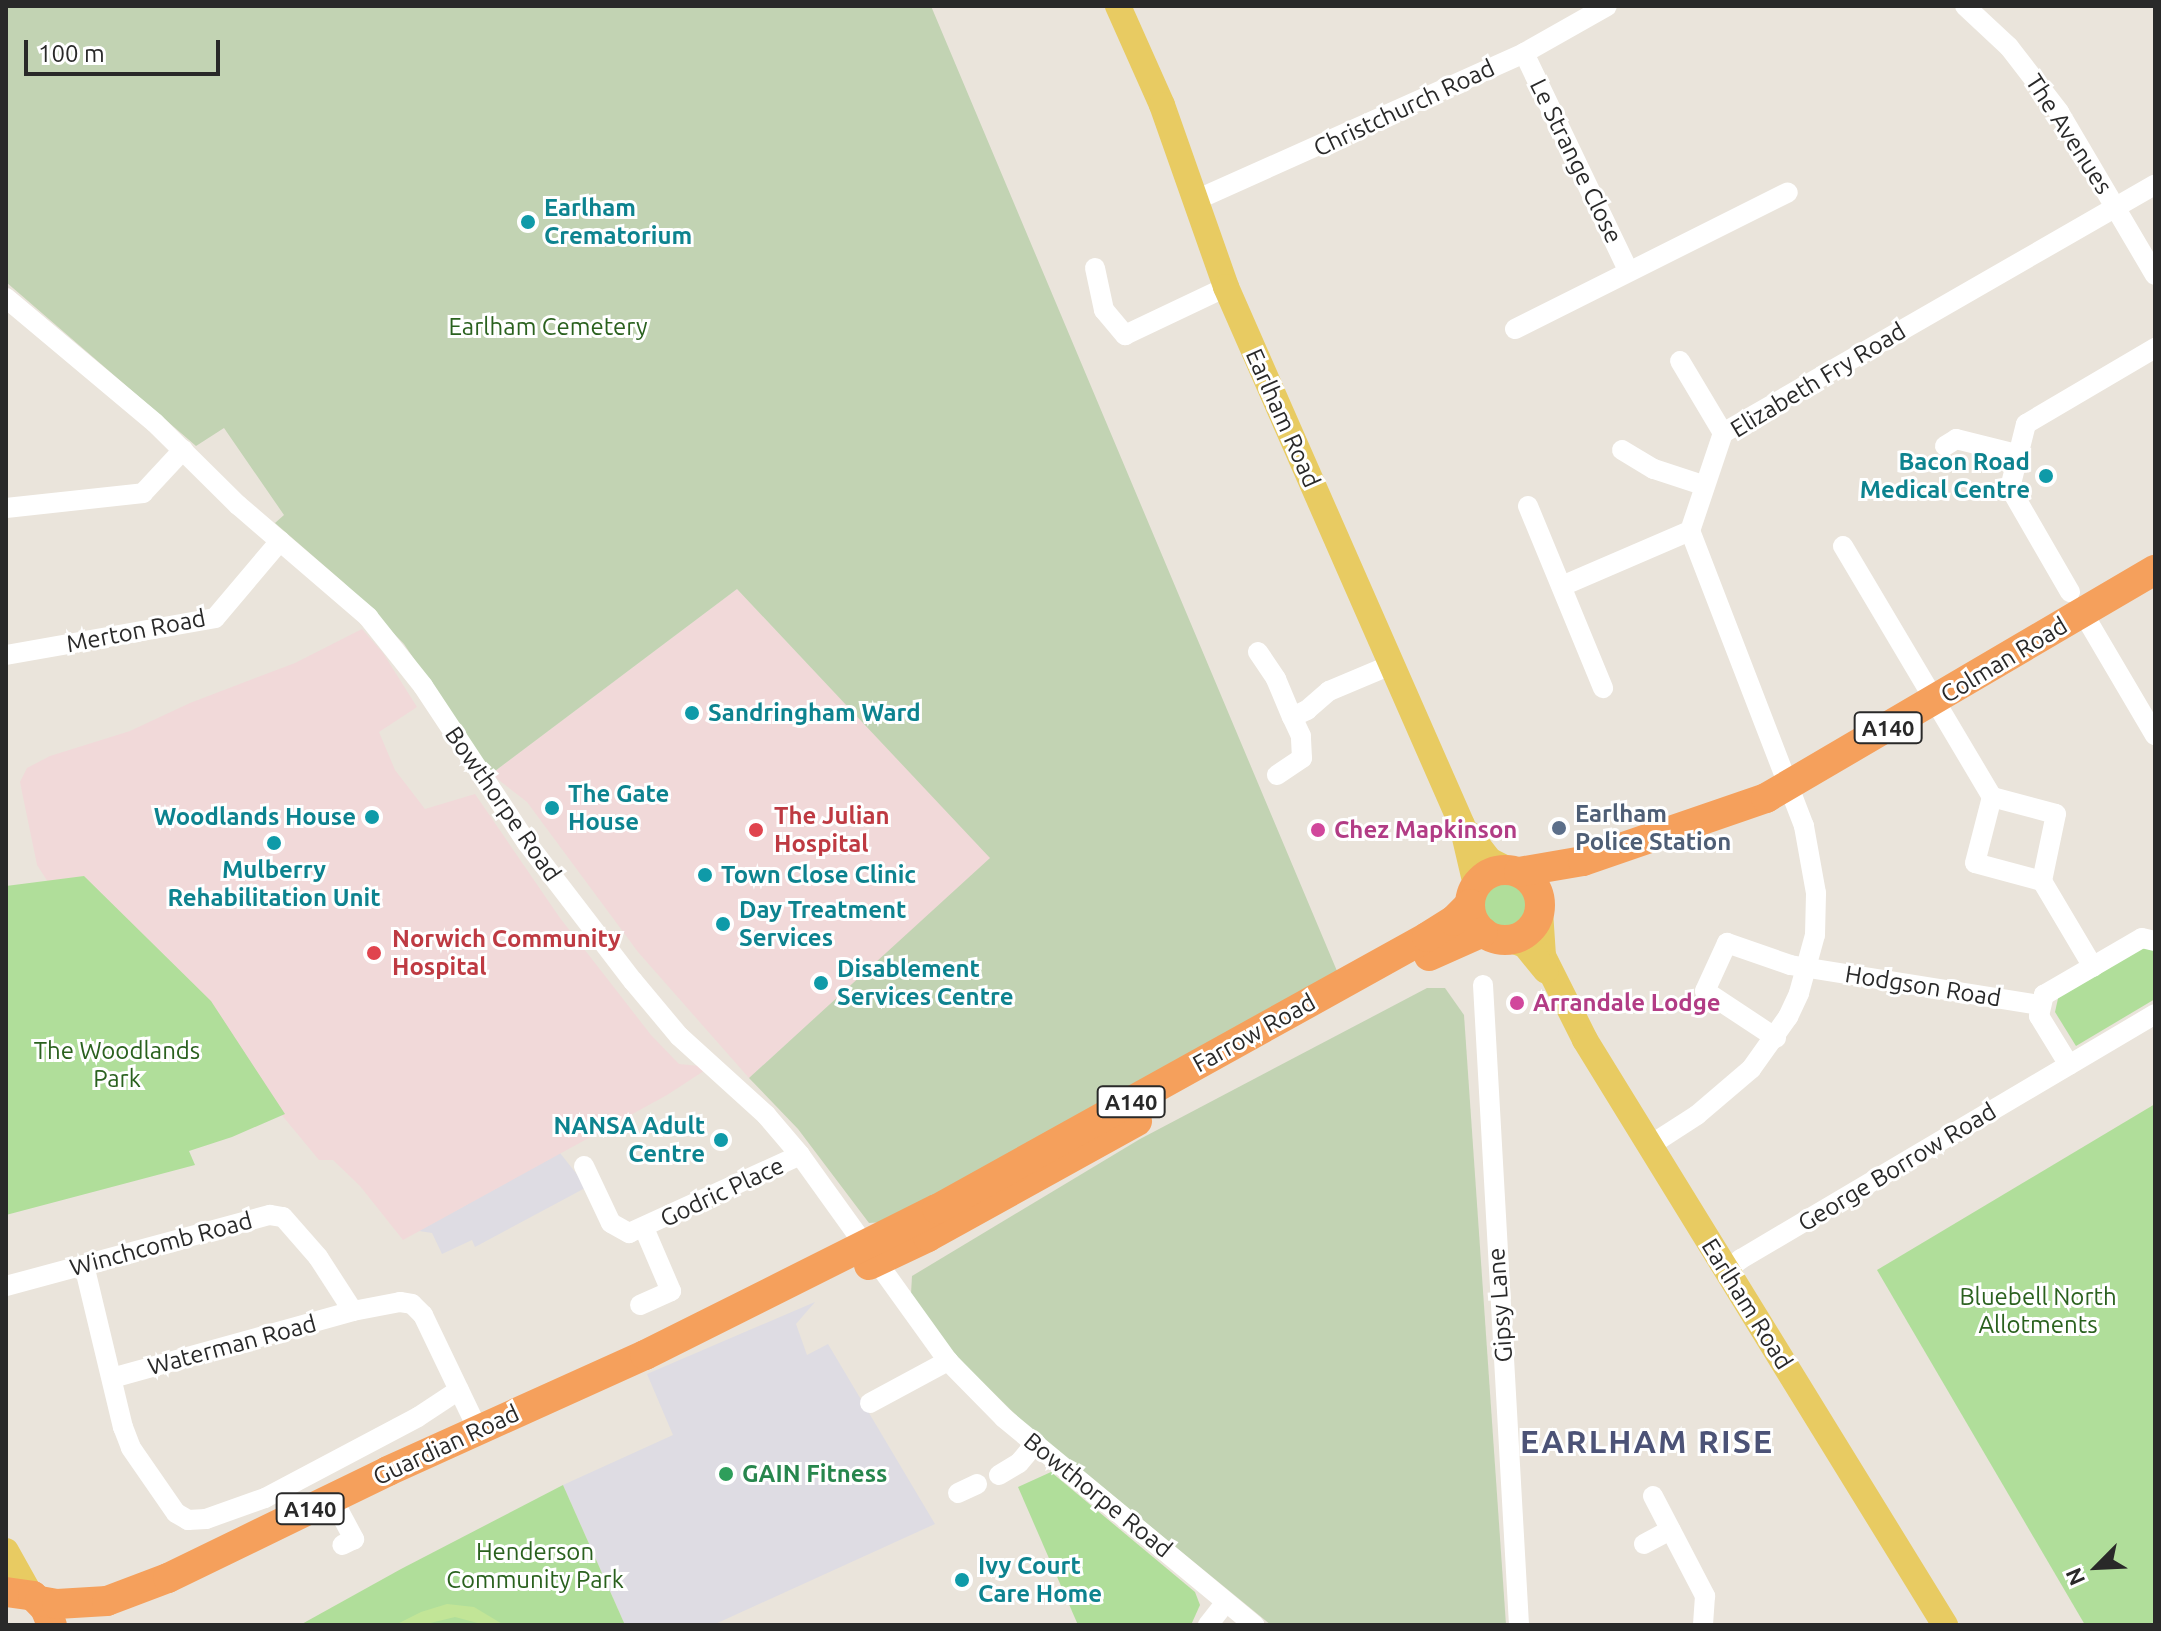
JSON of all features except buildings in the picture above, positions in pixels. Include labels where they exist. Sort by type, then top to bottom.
[{"type":"highway","name":"Colman Road","points":[[1473,895],[1513,871],[1583,861],[1633,846],[1717,817],[1790,786],[1934,701],[2076,603],[2155,570]]},
{"type":"highway","name":"Colman Road","points":[[1496,936],[1524,935],[1534,925],[1540,906],[1557,884],[1633,846]]},
{"type":"highway","points":[[1513,871],[1537,889],[1540,906]]},
{"type":"highway","points":[[1473,895],[1471,915],[1496,936]]},
{"type":"highway","name":"Farrow Road","points":[[871,1253],[951,1201],[1427,937],[1453,921],[1473,895]]},
{"type":"highway","name":"Farrow Road","points":[[871,1253],[1078,1156],[1398,973],[1496,936]]},
{"type":"highway","name":"Guardian Road","points":[[64,1625],[94,1612],[107,1601],[210,1559],[478,1430],[871,1253]]},
{"type":"highway","name":"Guardian Road","points":[[32,1603],[107,1601]]},
{"type":"main road","name":"Earlham Road","points":[[1118,6],[1162,105],[1226,287],[1462,825],[1489,860],[1513,871]]},
{"type":"main road","name":"Earlham Road","points":[[1462,825],[1473,895]]},
{"type":"main road","name":"Earlham Road","points":[[1540,906],[1543,956],[1553,981]]},
{"type":"main road","name":"Earlham Road","points":[[1496,936],[1525,945],[1553,981],[1649,1146],[1945,1625]]},
{"type":"main road","points":[[6,1551],[32,1603]]},
{"type":"street","name":"Christchurch Road","points":[[1196,200],[1524,53],[1607,6]]},
{"type":"street","name":"The Avenues","points":[[1965,6],[2009,47],[2059,112],[2155,275]]},
{"type":"street","name":"Le Strange Close","points":[[1524,53],[1628,270]]},
{"type":"street","name":"Elizabeth Fry Road","points":[[1690,531],[1723,433],[2155,185]]},
{"type":"street","name":"Le Strange Close","points":[[1515,329],[1788,192]]},
{"type":"street","points":[[1095,268],[1104,310],[1125,335],[1226,287]]},
{"type":"street","name":"Bowthorpe Road","points":[[6,298],[183,450],[388,638],[507,815],[648,1001],[679,1036],[766,1115],[800,1155],[948,1361],[1004,1418],[1254,1625]]},
{"type":"street","points":[[2155,348],[2026,424],[2016,454],[2010,488],[2155,735]]},
{"type":"street","points":[[1680,361],[1723,433]]},
{"type":"street","points":[[1950,436],[2016,454]]},
{"type":"street","points":[[6,508],[132,497],[150,487],[183,450]]},
{"type":"street","points":[[1622,450],[1654,469],[1703,485]]},
{"type":"street","points":[[1528,506],[1603,688]]},
{"type":"street","points":[[1562,586],[1690,531],[1809,842],[1816,893],[1815,935],[1799,993],[1776,1038],[1725,1094],[1649,1146]]},
{"type":"street","name":"Merton Road","points":[[6,655],[215,618],[280,541]]},
{"type":"street","points":[[1843,546],[1992,797],[2056,814],[2042,881],[2093,967]]},
{"type":"street","points":[[1258,652],[1276,679],[1301,736],[1302,758],[1277,775]]},
{"type":"street","points":[[1292,717],[1307,710],[1329,691],[1391,665]]},
{"type":"street","points":[[1992,797],[1975,863],[2042,881]]},
{"type":"street","points":[[2069,1065],[2039,1016],[2039,1005],[2044,995],[2142,938],[2155,941]]},
{"type":"street","name":"Hodgson Road","points":[[1776,1038],[1705,991],[1727,943],[1807,967],[2039,1005]]},
{"type":"street","name":"Gipsy Lane","points":[[1483,985],[1519,1625]]},
{"type":"street","name":"George Borrow Road","points":[[1726,1271],[1741,1259],[2155,1014]]},
{"type":"street","name":"Godric Place","points":[[584,1166],[611,1223],[629,1233],[800,1155]]},
{"type":"street","name":"Winchcomb Road","points":[[6,1286],[270,1215],[283,1217],[318,1257],[353,1311]]},
{"type":"street","name":"Godric Place","points":[[640,1305],[671,1291],[644,1228]]},
{"type":"street","points":[[84,1265],[112,1378]]},
{"type":"street","points":[[353,1311],[400,1302],[412,1304],[423,1315],[478,1430]]},
{"type":"street","name":"Waterman Road","points":[[112,1378],[353,1311]]},
{"type":"street","points":[[870,1403],[948,1361]]},
{"type":"street","name":"Guardian Road","points":[[112,1378],[131,1448],[176,1513],[188,1520],[216,1516],[265,1498],[418,1417],[459,1390]]},
{"type":"street","points":[[999,1475],[1019,1463],[1036,1443]]},
{"type":"street","points":[[958,1493],[977,1484]]},
{"type":"street","points":[[1653,1496],[1705,1596],[1703,1625]]},
{"type":"street","points":[[332,1498],[354,1539]]},
{"type":"street","points":[[1644,1544],[1670,1530]]},
{"type":"street","points":[[1208,1625],[1226,1602]]},
{"type":"shaded area","name":"The Julian Hospital","points":[[737,589],[991,858],[749,1078],[638,952],[527,802],[491,774]]},
{"type":"shaded area","name":"Norwich Community Hospital","points":[[362,629],[383,653],[417,707],[379,732],[395,770],[425,809],[475,794],[560,918],[651,1035],[679,1064],[710,1067],[667,1095],[403,1240],[360,1186],[333,1160],[319,1160],[84,876],[48,882],[37,865],[20,782],[27,768],[50,756],[130,731],[190,703],[295,663]]},
{"type":"shaded area","points":[[560,1153],[587,1187],[475,1247],[472,1240],[442,1254],[432,1233],[419,1231]]},
{"type":"shaded area","points":[[815,1302],[796,1324],[807,1355],[828,1344],[935,1524],[713,1625],[625,1625],[563,1485],[673,1435],[647,1374]]},
{"type":"green space","name":"Earlham Cemetery","points":[[6,6],[931,6],[1337,971],[901,1213],[883,1222],[869,1223],[798,1129],[749,1078],[990,858],[737,589],[491,774],[404,644],[343,582],[275,523],[284,515],[224,428],[196,446],[6,282]]},
{"type":"green space","name":"The Woodlands Park","points":[[84,876],[211,1001],[285,1114],[232,1137],[189,1151],[195,1165],[6,1215],[6,886]]},
{"type":"green space","points":[[1505,883],[1521,889],[1527,905],[1521,921],[1505,927],[1489,921],[1483,905],[1489,889]]},
{"type":"green space","points":[[2155,940],[2155,999],[2076,1046],[2055,1012],[2059,994]]},
{"type":"green space","points":[[1427,988],[1445,988],[1464,1015],[1506,1625],[1271,1625],[1024,1423],[951,1351],[911,1294],[912,1276],[1140,1139]]},
{"type":"green space","name":"Bluebell North Allotments","points":[[2155,1104],[2155,1625],[2085,1625],[1877,1270]]},
{"type":"green space","points":[[1051,1472],[1195,1592],[1200,1605],[1191,1625],[1078,1625],[1018,1487]]},
{"type":"green space","name":"Henderson Community Park","points":[[563,1485],[625,1625],[300,1625],[401,1569]]},
{"type":"green space","points":[[447,1604],[474,1607],[504,1625],[485,1625],[455,1617],[422,1625],[395,1625]]},
{"type":"place","name":"Earlham Crematorium","points":[[528,222]]},
{"type":"place","name":"Bacon Road Medical Centre","points":[[2046,476]]},
{"type":"place","name":"Sandringham Ward","points":[[692,713]]},
{"type":"place","name":"The Gate House","points":[[552,808]]},
{"type":"place","name":"Woodlands House","points":[[372,817]]},
{"type":"place","name":"Earlham Police Station","points":[[1559,828]]},
{"type":"place","name":"The Julian Hospital","points":[[756,830]]},
{"type":"place","name":"Chez Mapkinson","points":[[1318,830]]},
{"type":"place","name":"Mulberry Rehabilitation Unit","points":[[274,843]]},
{"type":"place","name":"Town Close Clinic","points":[[705,875]]},
{"type":"place","name":"Day Treatment Services","points":[[723,924]]},
{"type":"place","name":"Norwich Community Hospital","points":[[374,953]]},
{"type":"place","name":"Disablement Services Centre","points":[[821,983]]},
{"type":"place","name":"Arrandale Lodge","points":[[1517,1003]]},
{"type":"place","name":"NANSA Adult Centre","points":[[721,1140]]},
{"type":"place","name":"GAIN Fitness","points":[[726,1474]]},
{"type":"place","name":"Ivy Court Care Home","points":[[962,1580]]},
{"type":"district","name":"EARLHAM RISE","points":[[1647,1441]]}]
